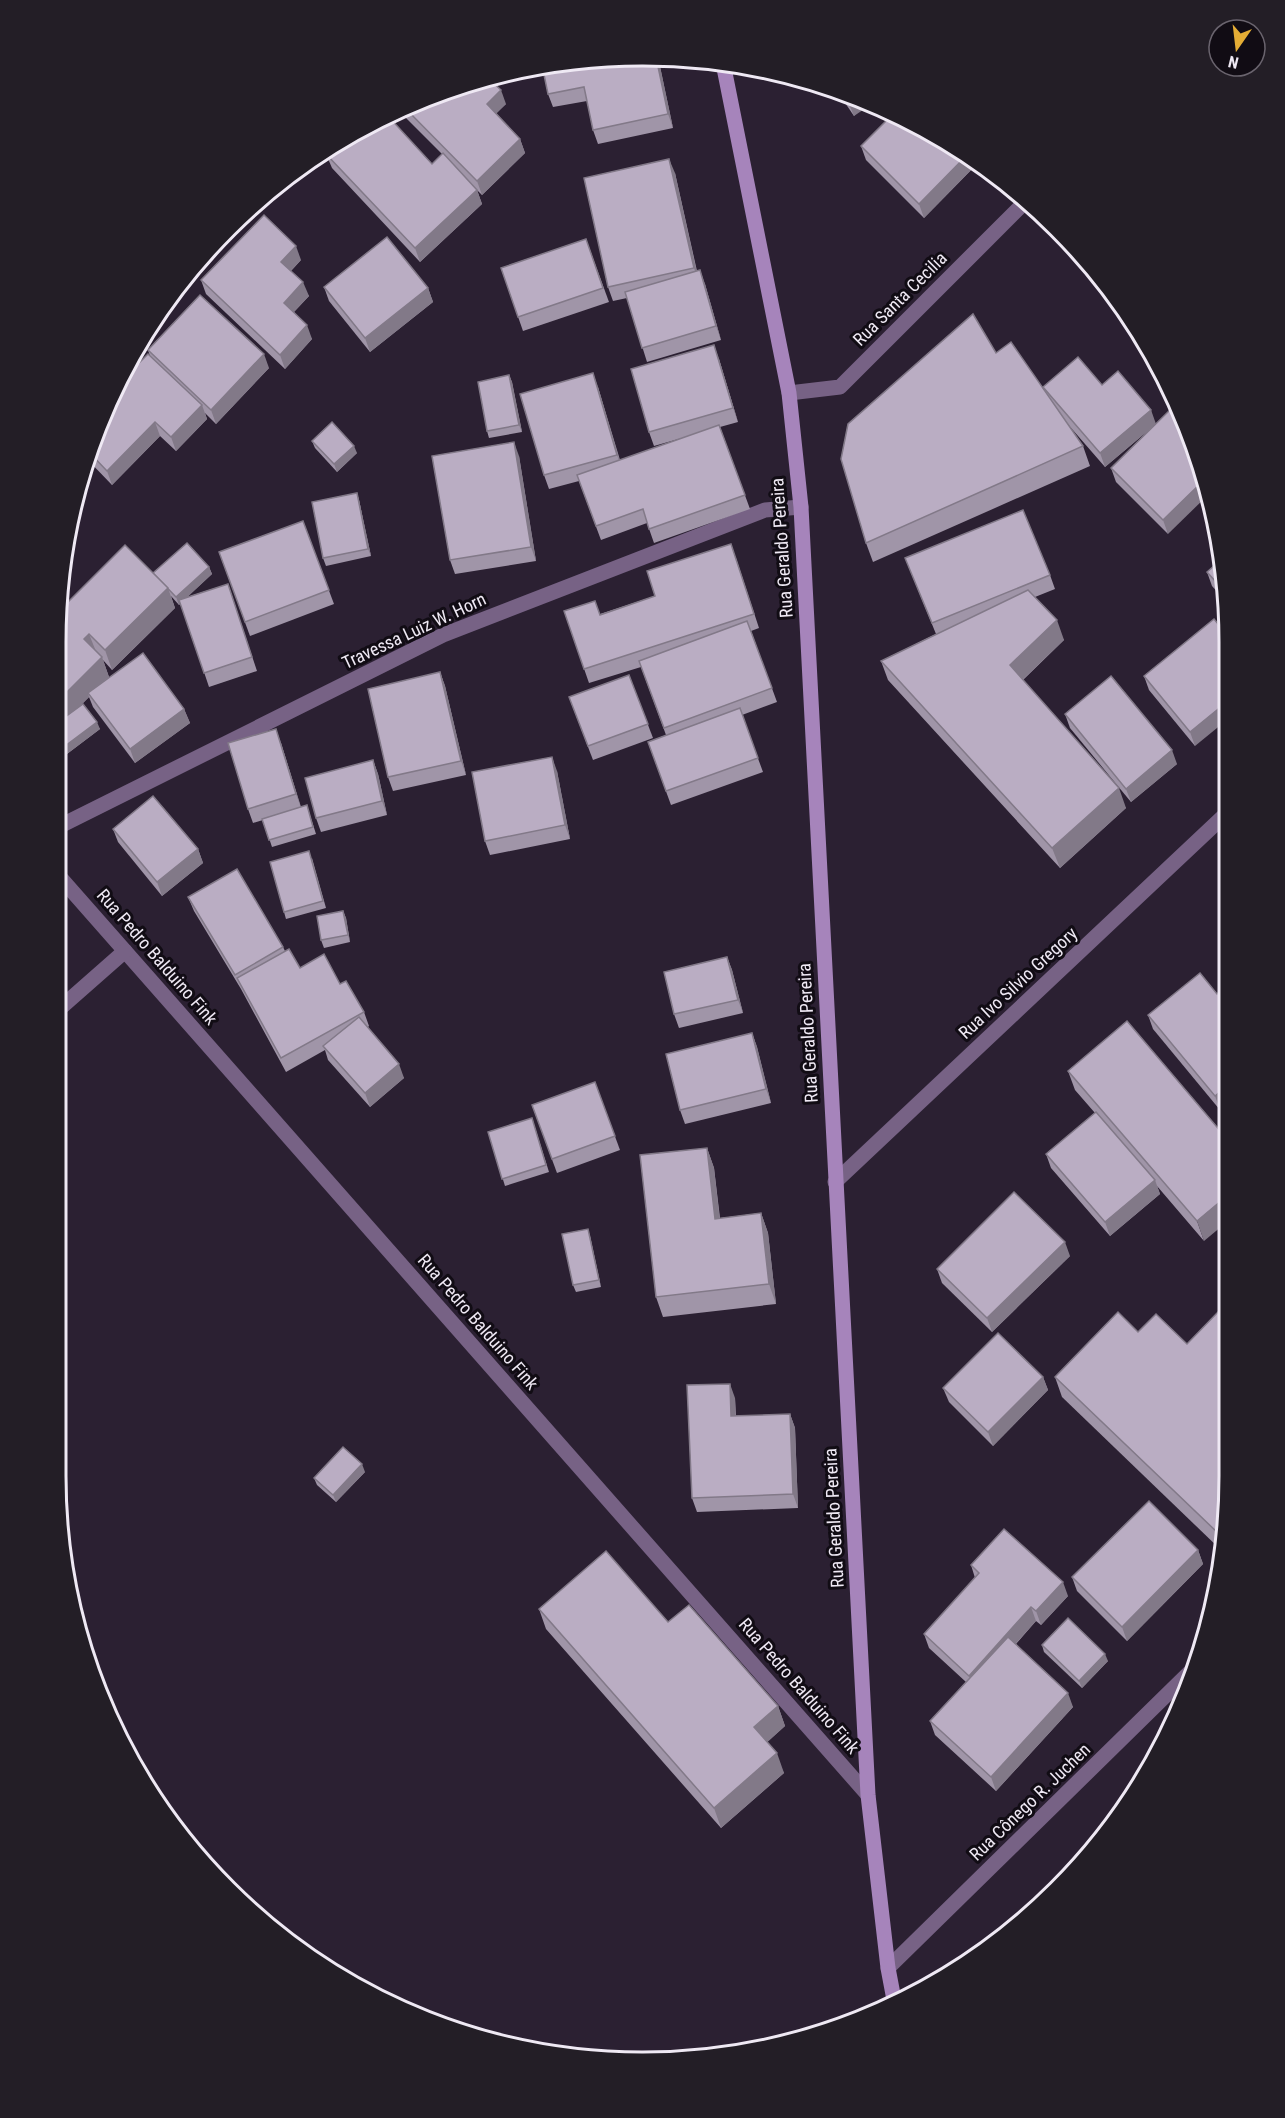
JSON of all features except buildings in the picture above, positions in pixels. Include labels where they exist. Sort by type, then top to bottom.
[{"type":"main road","name":"Rua Geraldo Pereira","points":[[725,72],[789,393],[801,507],[868,1795],[893,1995]]},
{"type":"street","name":"Rua Santa Cecilia","points":[[789,393],[840,387],[1020,207]]},
{"type":"street","name":"Travessa Luiz W. Horn","points":[[66,823],[442,635],[765,510],[801,507]]},
{"type":"street","name":"Rua Ivo Silvio Gregory","points":[[835,1182],[1219,820]]},
{"type":"street","name":"Rua Pedro Balduino Fink","points":[[66,883],[868,1795]]},
{"type":"street","points":[[66,1003],[125,951]]},
{"type":"street","name":"Rua Cônego R. Juchen","points":[[888,1968],[1181,1681]]}]
